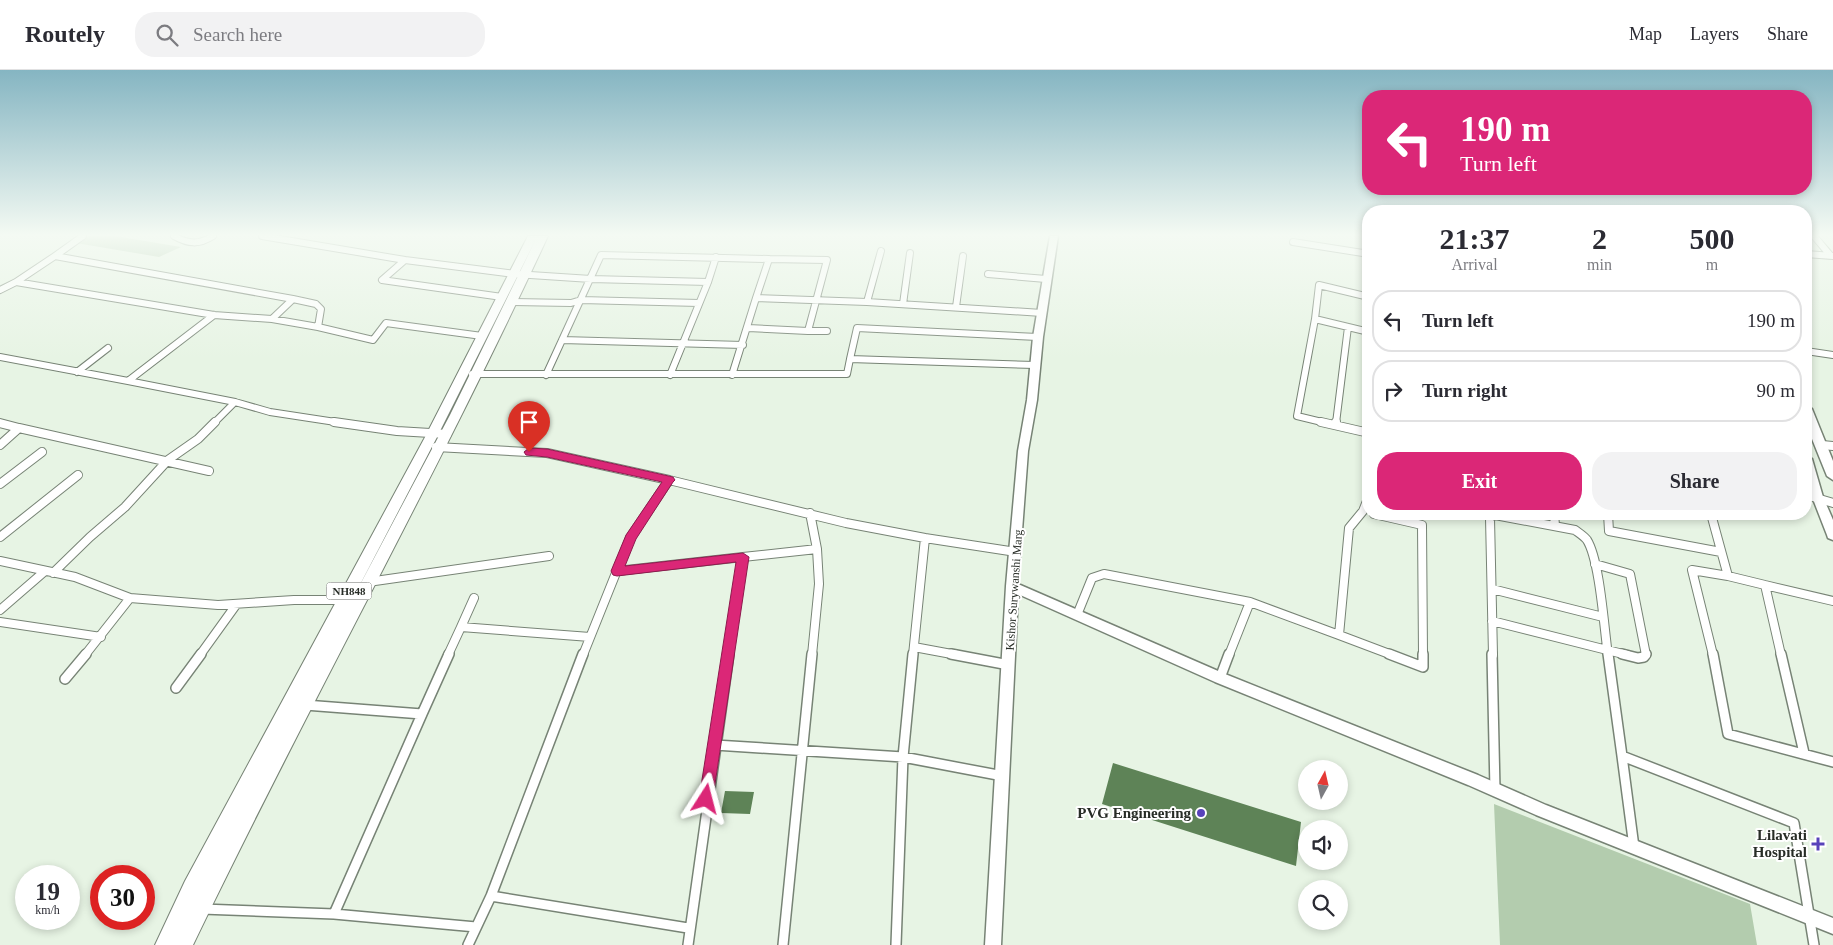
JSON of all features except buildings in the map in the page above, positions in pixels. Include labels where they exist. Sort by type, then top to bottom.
[{"type":"highway","name":"NH848","points":[[165,945],[192,888],[353,584],[387,534],[519,277]]},
{"type":"highway","name":"NH848","points":[[469,374],[482,336],[508,299]]},
{"type":"highway","name":"NH848","points":[[183,945],[370,582],[387,534]]},
{"type":"main road","points":[[1812,419],[1828,445],[1833,476]]},
{"type":"main road","points":[[1812,496],[1833,535]]},
{"type":"street","points":[[2,288],[24,277]]},
{"type":"street","points":[[173,277],[293,298],[316,304],[321,309],[318,327]]},
{"type":"street","points":[[386,277],[382,280],[508,299],[572,303],[581,300],[699,303]]},
{"type":"street","points":[[560,277],[708,282]]},
{"type":"street","points":[[670,375],[710,277]]},
{"type":"street","points":[[732,375],[763,277]]},
{"type":"street","points":[[808,331],[822,277]]},
{"type":"street","points":[[867,302],[874,277]]},
{"type":"street","points":[[902,304],[906,277]]},
{"type":"street","points":[[956,307],[960,277]]},
{"type":"street","points":[[1021,277],[1046,279]]},
{"type":"street","points":[[546,375],[591,279]]},
{"type":"street","name":"Kishor Surywanshi Marg","points":[[993,945],[1012,586],[1023,451],[1032,400],[1046,279]]},
{"type":"street","points":[[16,282],[214,315],[272,319],[318,327],[372,340],[386,323],[482,336]]},
{"type":"street","points":[[1362,295],[1319,286],[1315,320],[1297,416],[1362,431]]},
{"type":"street","points":[[272,319],[293,298]]},
{"type":"street","points":[[756,298],[867,302],[1042,313]]},
{"type":"street","points":[[128,382],[214,315]]},
{"type":"street","points":[[1315,320],[1362,330]]},
{"type":"street","points":[[1336,424],[1348,327]]},
{"type":"street","points":[[748,328],[827,331]]},
{"type":"street","points":[[469,374],[848,374],[857,328],[1038,337]]},
{"type":"street","points":[[562,340],[742,345]]},
{"type":"street","points":[[77,372],[108,348]]},
{"type":"street","points":[[1812,352],[1833,355]]},
{"type":"street","points":[[0,357],[235,402],[270,412],[396,431],[436,440],[547,453],[670,480],[846,523],[925,538],[1016,552]]},
{"type":"street","points":[[850,359],[1035,365]]},
{"type":"street","points":[[0,610],[49,572],[125,507],[168,460],[198,439],[235,402]]},
{"type":"street","points":[[0,423],[129,454],[168,460],[209,471]]},
{"type":"street","points":[[0,445],[19,428]]},
{"type":"street","points":[[0,484],[42,452]]},
{"type":"street","points":[[0,537],[78,475]]},
{"type":"street","points":[[468,945],[491,896],[630,538],[670,480]]},
{"type":"street","points":[[1812,496],[1833,503]]},
{"type":"street","points":[[783,945],[819,584],[818,550],[810,513]]},
{"type":"street","points":[[1339,635],[1349,528],[1362,516]]},
{"type":"street","points":[[1077,615],[1092,578],[1104,574],[1250,602],[1423,667],[1422,525],[1400,520]]},
{"type":"street","points":[[1490,520],[1495,790]]},
{"type":"street","points":[[1517,520],[1575,530],[1583,534],[1588,540],[1594,564],[1608,650],[1634,847]]},
{"type":"street","points":[[1554,520],[1555,526]]},
{"type":"street","points":[[1608,520],[1609,531],[1721,552]]},
{"type":"street","points":[[1713,520],[1728,576]]},
{"type":"street","points":[[896,945],[903,757],[925,538]]},
{"type":"street","points":[[617,571],[818,550]]},
{"type":"street","points":[[353,584],[549,556]]},
{"type":"street","points":[[688,945],[688,928],[743,557]]},
{"type":"street","points":[[0,561],[75,577],[130,598],[218,605],[294,600],[361,599]]},
{"type":"street","points":[[1492,621],[1638,658],[1646,655],[1630,574],[1594,564]]},
{"type":"street","points":[[1833,601],[1728,576],[1692,570],[1714,658],[1728,734],[1833,762]]},
{"type":"street","points":[[1765,585],[1804,753]]},
{"type":"street","points":[[1012,586],[1220,678],[1833,926]]},
{"type":"street","points":[[1492,589],[1603,617]]},
{"type":"street","points":[[66,679],[130,598]]},
{"type":"street","points":[[334,914],[474,598]]},
{"type":"street","points":[[1220,678],[1250,602]]},
{"type":"street","points":[[176,688],[236,605]]},
{"type":"street","points":[[0,622],[101,637]]},
{"type":"street","points":[[461,627],[590,637]]},
{"type":"street","points":[[914,648],[1008,665]]},
{"type":"street","points":[[305,705],[422,714]]},
{"type":"street","points":[[715,745],[903,757],[1002,776]]},
{"type":"street","points":[[1622,756],[1794,823],[1814,945]]},
{"type":"street","points":[[491,896],[688,928]]},
{"type":"street","points":[[200,909],[334,914],[476,927]]},
{"type":"green space","points":[[1494,804],[1750,904],[1757,945],[1500,945]]},
{"type":"place","name":"PVG Engineering","points":[[1201,813]]},
{"type":"place","name":"Lilavati Hospital","points":[[1818,844]]},
{"type":"route","points":[[529,452],[547,453],[670,480],[630,538],[617,571],[743,557],[706,799]]}]
